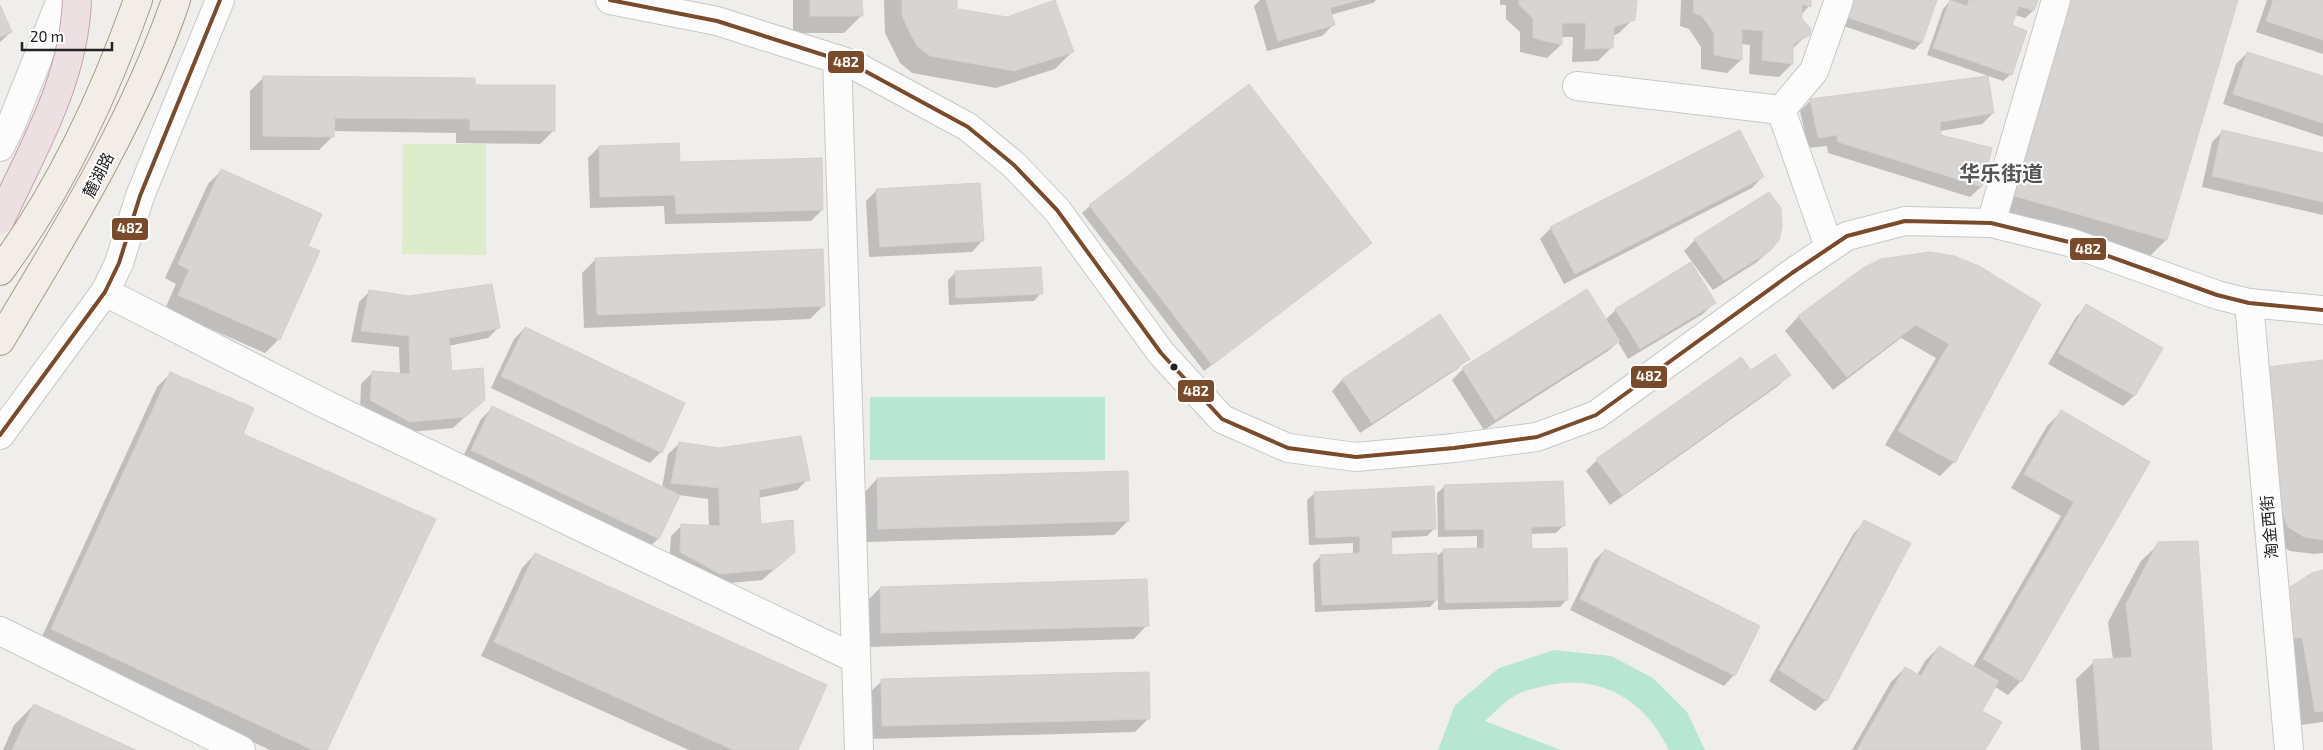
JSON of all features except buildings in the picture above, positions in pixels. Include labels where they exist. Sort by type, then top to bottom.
[{"type":"highway","points":[[0,220],[59,91],[73,43],[76,0]]},
{"type":"main road","name":"麓湖路","points":[[0,271],[51,195],[90,119],[117,58],[138,0]]},
{"type":"main road","name":"麓湖路","points":[[0,341],[86,198],[136,100],[176,0]]},
{"type":"street","points":[[0,147],[11,125],[61,0]]},
{"type":"street","points":[[0,435],[105,292],[119,263],[140,196],[220,0]]},
{"type":"street","points":[[610,0],[717,21],[852,64],[968,127],[1014,165],[1057,210],[1161,352],[1222,419],[1288,448],[1356,457],[1537,437],[1562,428],[1596,415],[1847,236],[1905,221],[1991,222],[2069,242],[2217,295],[2250,303],[2323,310]]},
{"type":"street","points":[[1781,110],[1814,71],[1839,0]]},
{"type":"street","points":[[1991,222],[2056,0]]},
{"type":"street","points":[[837,59],[854,658],[859,750]]},
{"type":"street","points":[[1576,86],[1781,110]]},
{"type":"street","points":[[1781,110],[1829,248]]},
{"type":"street","points":[[105,292],[327,405],[854,658]]},
{"type":"street","name":"淘金西街","points":[[2250,303],[2289,750]]},
{"type":"street","points":[[0,631],[241,750]]},
{"type":"green space","points":[[403,144],[486,144],[486,255],[402,254]]},
{"type":"green space","points":[[870,397],[1105,397],[1105,460],[870,460]]},
{"type":"green space","points":[[1554,650],[1611,656],[1653,678],[1687,712],[1705,750],[1669,750],[1659,732],[1646,716],[1632,703],[1616,693],[1599,686],[1581,683],[1561,683],[1523,692],[1509,699],[1485,721],[1561,750],[1438,750],[1455,705],[1499,668]]},
{"type":"transit line","name":"482","points":[[0,435],[105,292],[119,263],[140,196],[220,0]]},
{"type":"transit line","name":"482","points":[[610,0],[717,21],[852,64],[968,127],[1014,165],[1057,210],[1161,353],[1222,419],[1288,448],[1356,457],[1454,448],[1537,437],[1596,415],[1792,273],[1847,236],[1905,221],[1991,223],[2069,242],[2217,295],[2249,303],[2323,310]]},
{"type":"district","name":"华乐街道","points":[[2001,174]]}]
